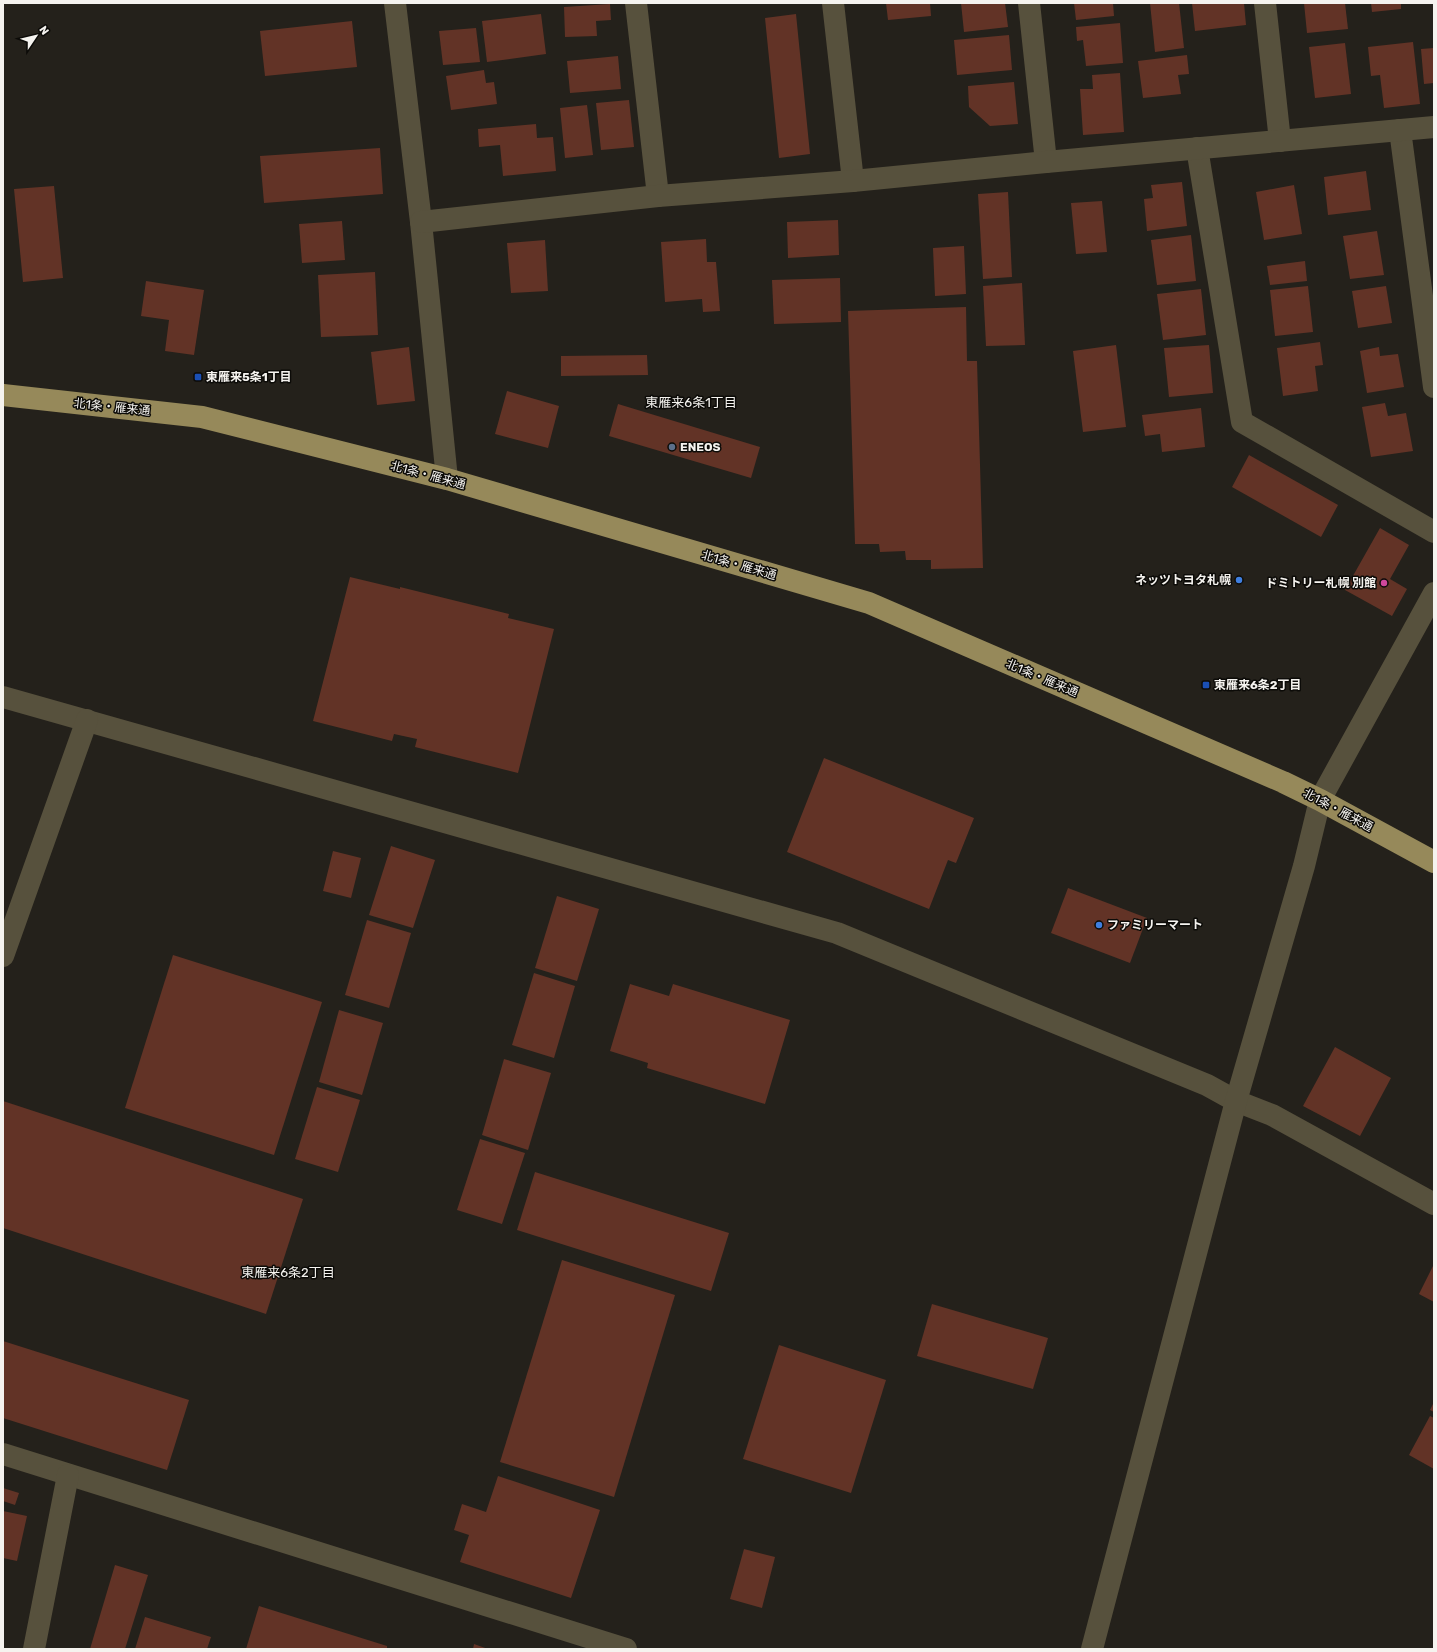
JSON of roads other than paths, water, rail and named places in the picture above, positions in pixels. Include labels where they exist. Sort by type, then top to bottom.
[{"type":"highway","name":"北1条・雁来通","points":[[3,395],[202,418],[447,479],[869,603],[1276,779],[1320,800],[1434,862]]},
{"type":"street","points":[[395,3],[421,222],[447,479]]},
{"type":"street","points":[[636,3],[658,196]]},
{"type":"street","points":[[833,3],[853,181]]},
{"type":"street","points":[[1029,3],[1046,162]]},
{"type":"street","points":[[1265,3],[1280,141]]},
{"type":"street","points":[[421,222],[658,196],[853,181],[1434,127]]},
{"type":"street","points":[[1400,130],[1434,387]]},
{"type":"street","points":[[1196,148],[1242,422],[1434,532]]},
{"type":"street","points":[[1092,1649],[1236,1101],[1304,866],[1320,800],[1434,593]]},
{"type":"street","points":[[3,697],[837,933],[1207,1085],[1236,1101],[1272,1115],[1434,1204]]},
{"type":"street","points":[[3,956],[87,720]]},
{"type":"street","points":[[3,1454],[626,1649]]},
{"type":"street","points":[[34,1649],[68,1475]]},
{"type":"place","name":"東雁来5条1丁目","points":[[198,377]]},
{"type":"place","name":"ENEOS","points":[[672,447]]},
{"type":"place","name":"ネッツトヨタ札幌","points":[[1239,580]]},
{"type":"place","name":"ドミトリー札幌 別館","points":[[1384,583]]},
{"type":"place","name":"東雁来6条2丁目","points":[[1206,685]]},
{"type":"place","name":"ファミリーマート","points":[[1099,925]]},
{"type":"district","name":"東雁来6条1丁目","points":[[691,402]]},
{"type":"district","name":"東雁来6条2丁目","points":[[288,1272]]}]
